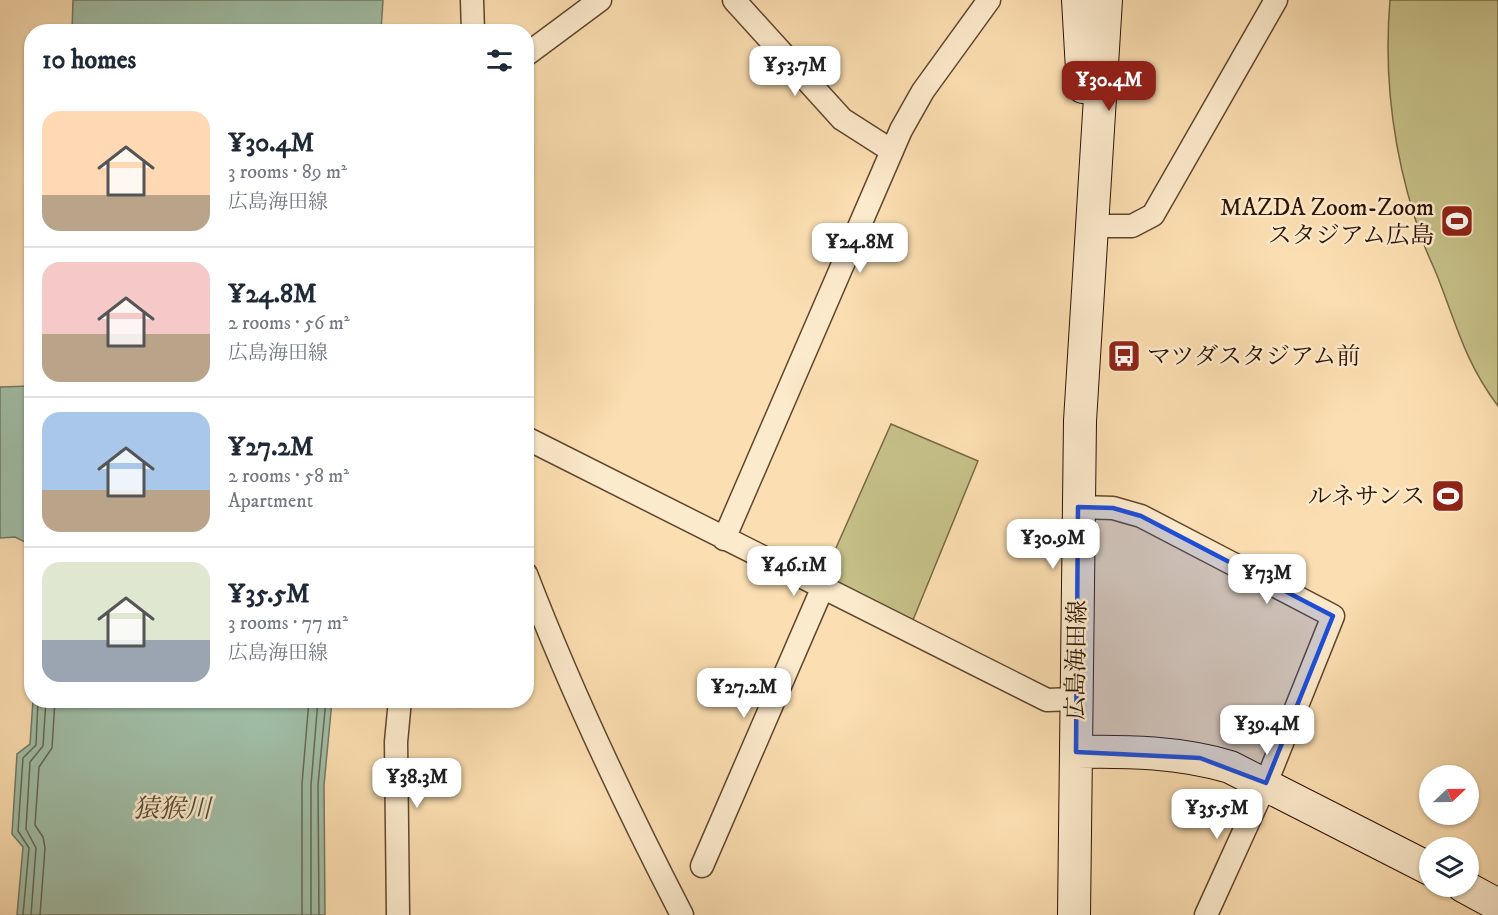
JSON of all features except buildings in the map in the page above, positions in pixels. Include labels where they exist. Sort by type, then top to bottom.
[{"type":"main road","name":"広島海田線","points":[[1078,0],[1090,226]]},
{"type":"main road","name":"広島海田線","points":[[1074,915],[1080,421],[1085,373],[1090,226],[1106,0]]},
{"type":"main road","points":[[1076,752],[1124,751],[1200,758],[1230,767],[1266,783],[1419,863]]},
{"type":"main road","points":[[1479,895],[1498,905]]},
{"type":"street","points":[[472,0],[473,24]]},
{"type":"street","points":[[534,49],[600,0]]},
{"type":"street","points":[[734,0],[842,119],[892,151]]},
{"type":"street","points":[[723,539],[892,151],[924,91],[987,0]]},
{"type":"street","points":[[1090,226],[1132,226],[1153,216],[1276,0]]},
{"type":"street","points":[[534,442],[822,589],[1047,700],[1075,699]]},
{"type":"street","points":[[1078,507],[1113,508],[1141,516],[1333,616],[1266,783],[1206,915]]},
{"type":"street","points":[[702,866],[822,589]]},
{"type":"street","points":[[534,595],[561,664],[608,768],[682,915]]},
{"type":"street","points":[[398,915],[396,742],[399,708]]},
{"type":"highlighted area","points":[[1078,507],[1113,508],[1141,516],[1333,616],[1266,783],[1200,758],[1076,752]]},
{"type":"shaded area","name":"MAZDA Zoom-Zoom スタジアム広島","points":[[1390,0],[1498,0],[1498,406],[1478,376],[1464,347],[1423,242],[1405,183],[1398,153],[1390,92],[1388,31]]},
{"type":"shaded area","points":[[891,424],[978,461],[913,620],[824,575]]},
{"type":"water","points":[[73,0],[383,0],[381,24],[72,24]]},
{"type":"water","points":[[24,386],[24,542],[15,537],[0,538],[0,387]]},
{"type":"water","name":"猿猴川","points":[[32,708],[331,708],[324,785],[325,915],[17,915],[23,847],[12,834],[17,754],[30,744]]},
{"type":"place","name":"MAZDA Zoom-Zoom スタジアム広島","points":[[1457,221]]},
{"type":"place","name":"マツダスタジアム前","points":[[1124,356]]},
{"type":"place","name":"ルネサンス","points":[[1448,496]]}]
